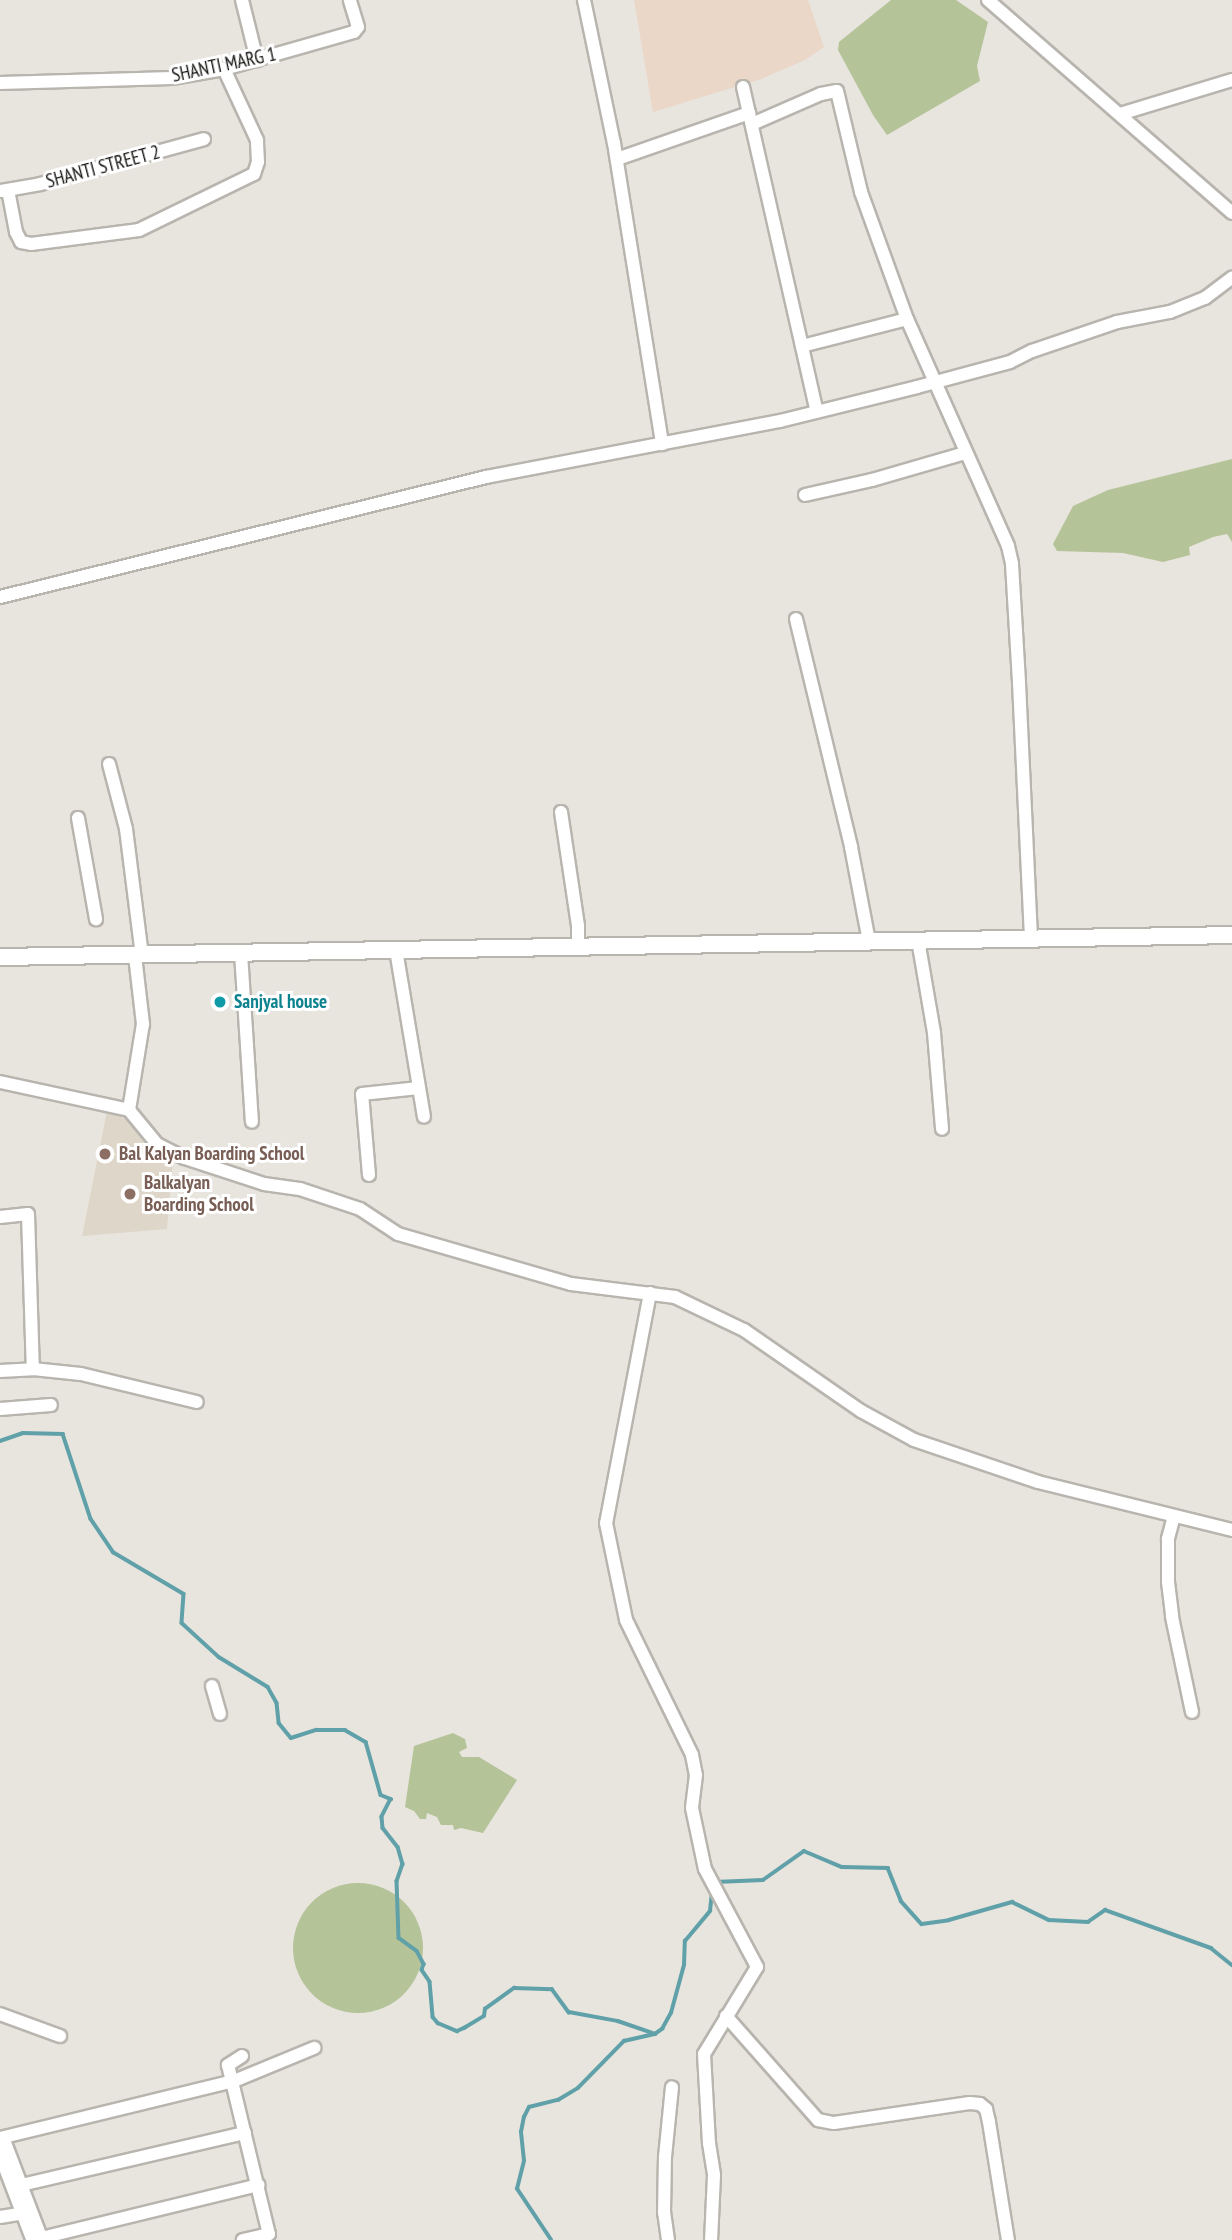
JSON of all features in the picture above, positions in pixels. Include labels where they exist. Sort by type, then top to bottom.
[{"type":"highway","points":[[0,2141],[37,2240]]},
{"type":"street","points":[[242,0],[257,60]]},
{"type":"street","name":"SHANTI MARG 1","points":[[0,83],[172,78],[224,69],[354,32],[358,26],[350,0]]},
{"type":"street","points":[[584,0],[617,159],[662,444]]},
{"type":"street","points":[[988,0],[1232,213]]},
{"type":"street","points":[[4,191],[16,232],[21,242],[30,244],[139,230],[254,174],[258,162],[257,140],[224,69]]},
{"type":"street","points":[[1119,114],[1232,80]]},
{"type":"street","points":[[743,87],[817,412]]},
{"type":"street","points":[[617,159],[821,94],[837,92],[861,192],[907,319],[1008,546],[1012,564],[1031,938]]},
{"type":"street","name":"SHANTI STREET 2","points":[[4,191],[94,170],[204,139]]},
{"type":"street","points":[[0,597],[486,477],[817,412],[934,382],[1010,362],[1032,351],[1117,322],[1170,312],[1205,298],[1232,278]]},
{"type":"street","points":[[802,346],[907,319]]},
{"type":"street","points":[[805,495],[872,480],[965,453]]},
{"type":"street","points":[[796,619],[849,840],[869,941]]},
{"type":"street","points":[[109,764],[126,830],[143,1024],[129,1110]]},
{"type":"street","points":[[561,812],[578,926],[578,947]]},
{"type":"street","points":[[78,818],[96,919]]},
{"type":"street","points":[[0,957],[1232,935]]},
{"type":"street","points":[[918,940],[934,1033],[942,1129]]},
{"type":"street","points":[[396,950],[424,1116]]},
{"type":"street","points":[[241,953],[252,1122]]},
{"type":"street","points":[[0,1083],[129,1110],[157,1144],[185,1158],[264,1184],[300,1189],[360,1209],[398,1234],[572,1284],[675,1297],[744,1330],[861,1411],[914,1440],[1038,1482],[1232,1530]]},
{"type":"street","points":[[369,1175],[362,1094],[419,1087]]},
{"type":"street","points":[[0,1217],[29,1214],[33,1369]]},
{"type":"street","points":[[650,1293],[606,1523],[626,1620],[692,1755],[696,1775],[692,1808],[705,1869],[757,1967],[704,2054],[709,2143],[714,2175],[711,2240]]},
{"type":"street","points":[[0,1371],[33,1369],[81,1374],[197,1402]]},
{"type":"street","points":[[0,1409],[51,1405]]},
{"type":"street","points":[[1174,1516],[1168,1539],[1168,1582],[1192,1712]]},
{"type":"street","points":[[212,1686],[220,1714]]},
{"type":"street","points":[[0,2014],[60,2036]]},
{"type":"street","points":[[726,2016],[818,2120],[846,2122],[970,2103],[980,2104],[986,2109],[989,2122],[1008,2240]]},
{"type":"street","points":[[0,2141],[234,2081],[314,2048]]},
{"type":"street","points":[[242,2056],[229,2065],[269,2234],[243,2240]]},
{"type":"street","points":[[668,2240],[664,2213],[665,2157],[672,2087]]},
{"type":"street","points":[[17,2186],[245,2133]]},
{"type":"street","points":[[37,2240],[258,2185]]},
{"type":"street","points":[[0,2217],[26,2213]]},
{"type":"shaded area","points":[[634,0],[808,0],[824,47],[805,60],[761,79],[653,112]]},
{"type":"shaded area","name":"Balkalyan Boarding School","points":[[107,1111],[128,1120],[147,1147],[173,1159],[167,1229],[82,1236]]},
{"type":"green space","points":[[891,0],[956,0],[988,22],[977,66],[980,81],[887,135],[873,115],[838,50],[839,42]]},
{"type":"green space","points":[[1232,459],[1232,542],[1227,534],[1213,537],[1189,547],[1190,555],[1163,562],[1123,553],[1057,551],[1053,544],[1073,506],[1108,490]]},
{"type":"green space","points":[[453,1733],[465,1739],[467,1748],[459,1752],[462,1757],[479,1757],[517,1780],[483,1833],[461,1828],[454,1830],[453,1825],[441,1825],[437,1817],[427,1813],[426,1819],[420,1819],[414,1811],[405,1807],[414,1746]]},
{"type":"green space","points":[[358,1883],[383,1888],[404,1902],[418,1923],[423,1948],[418,1973],[404,1994],[383,2008],[358,2013],[333,2008],[312,1994],[298,1973],[293,1948],[298,1923],[312,1902],[333,1888]]},
{"type":"waterway","points":[[0,1441],[23,1433],[63,1434],[91,1519],[113,1552],[184,1594],[182,1623],[219,1657],[268,1687],[277,1703],[279,1723],[291,1738],[316,1730],[345,1730],[366,1742],[381,1795],[391,1799],[382,1817],[383,1828],[398,1847],[403,1864],[397,1881],[399,1938],[417,1951],[424,1964],[422,1970],[430,1982],[433,2017],[438,2023],[457,2031],[484,2016],[485,2009],[514,1988],[552,1989],[569,2012],[618,2021],[655,2034]]},
{"type":"waterway","points":[[715,1882],[763,1880],[804,1851],[842,1867],[888,1868],[901,1901],[922,1924],[949,1920],[1012,1902],[1049,1920],[1088,1922],[1105,1910],[1211,1948],[1232,1965]]},
{"type":"waterway","points":[[551,2240],[517,2189],[524,2161],[521,2132],[524,2117],[529,2107],[558,2100],[578,2088],[624,2041],[655,2034],[662,2029],[671,2013],[684,1965],[685,1941],[710,1911],[712,1891]]},
{"type":"place","name":"Sanjyal house","points":[[220,1002]]},
{"type":"place","name":"Bal Kalyan Boarding School","points":[[105,1154]]},
{"type":"place","name":"Balkalyan Boarding School","points":[[130,1194]]}]
